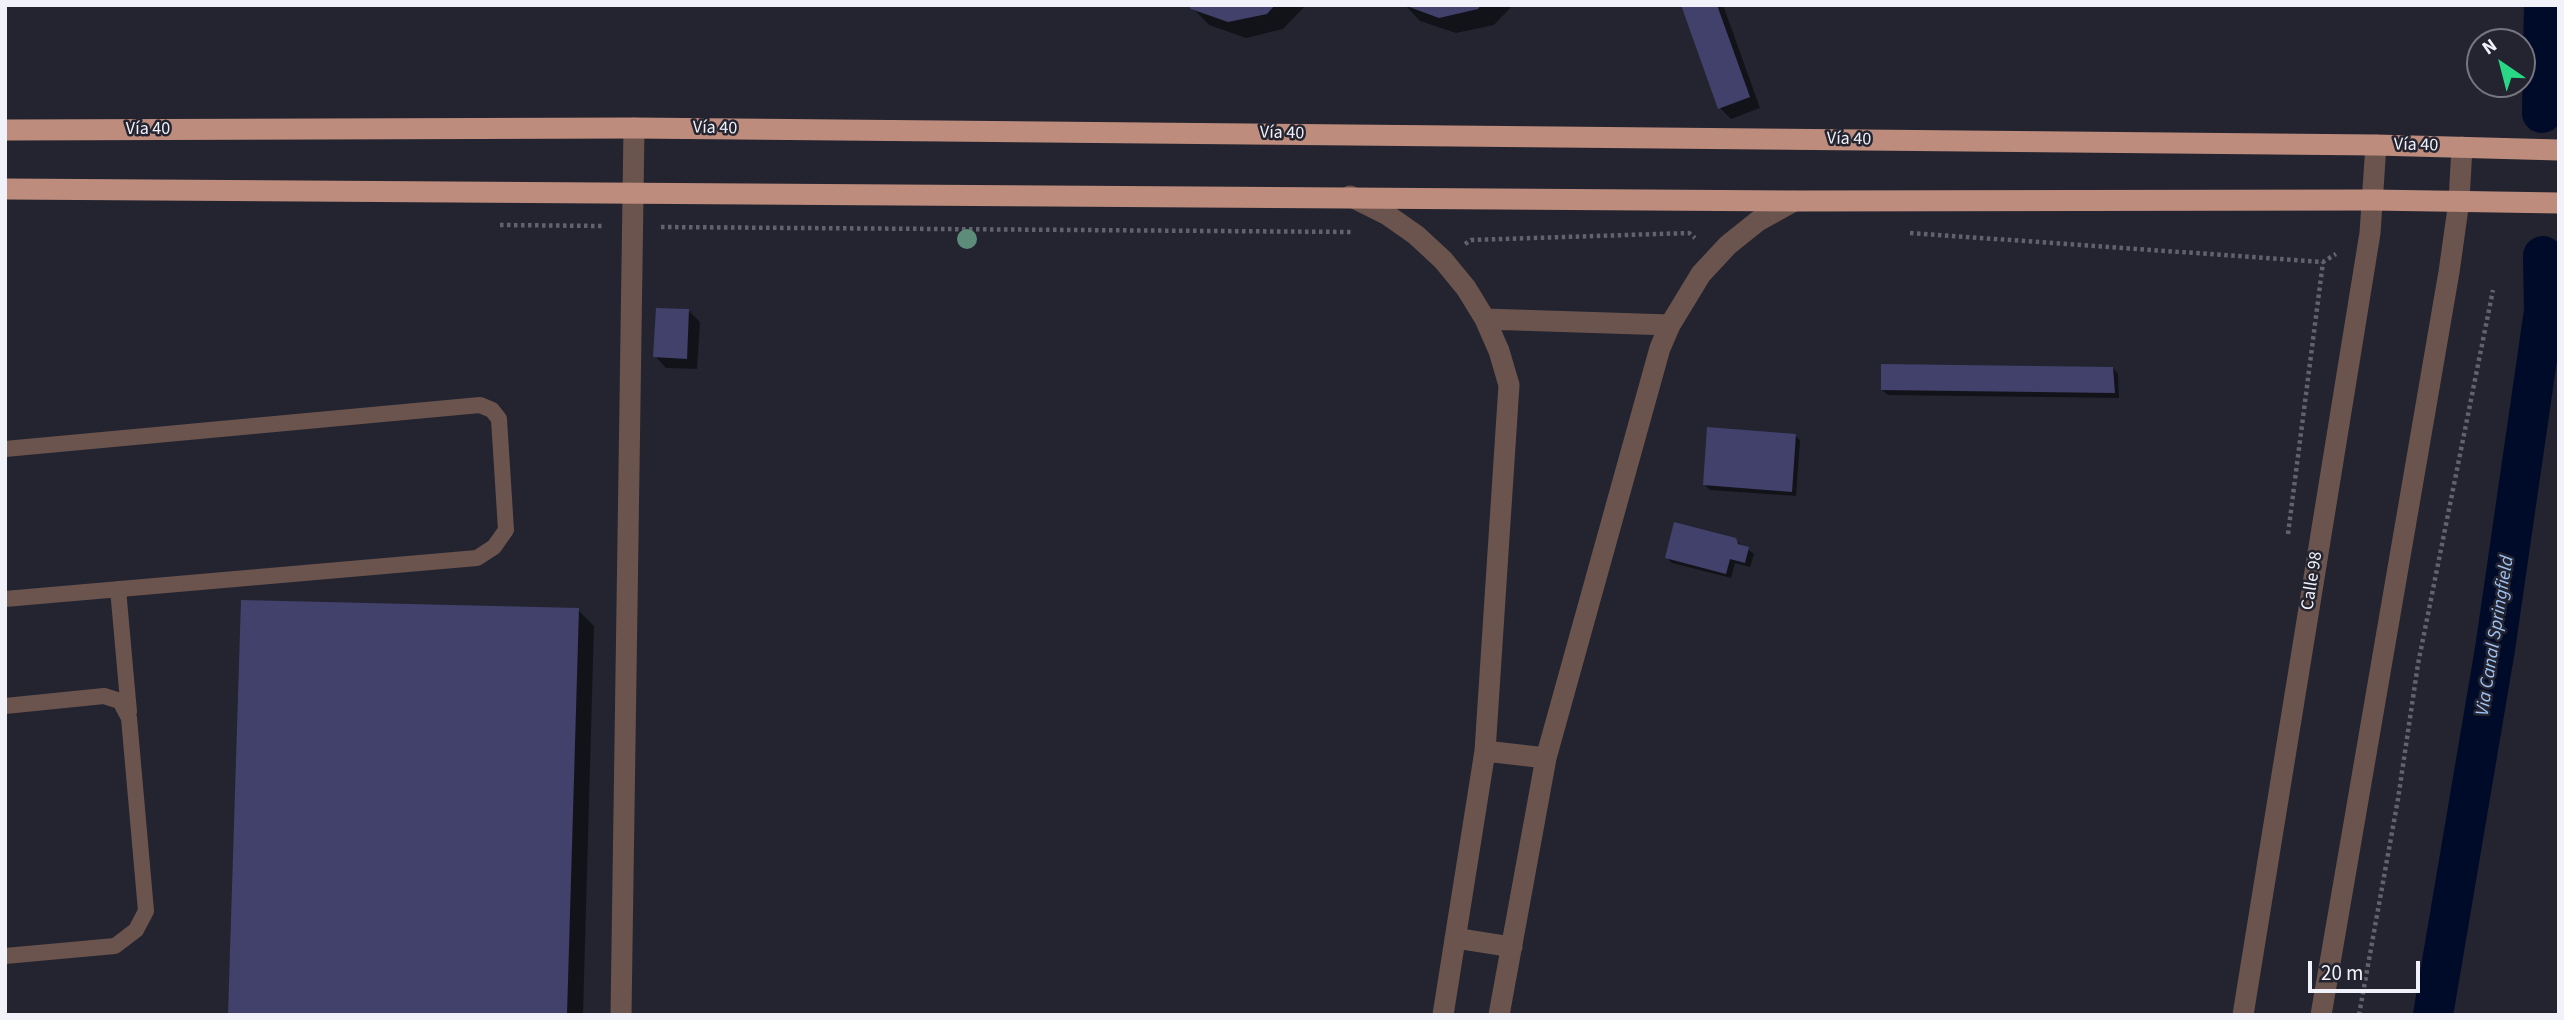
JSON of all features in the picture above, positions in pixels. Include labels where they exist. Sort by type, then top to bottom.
[{"type":"highway","name":"Vía 40","points":[[5,130],[634,128],[2376,145],[2559,150]]},
{"type":"highway","points":[[5,190],[2559,203]]},
{"type":"street","points":[[621,1015],[634,128]]},
{"type":"street","name":"Calle 98","points":[[2243,1015],[2370,233],[2376,145]]},
{"type":"street","points":[[2321,1015],[2447,286],[2459,201],[2462,147]]},
{"type":"street","points":[[1350,196],[1386,214],[1416,235],[1443,260],[1466,288],[1485,318],[1509,385],[1485,751],[1443,1015]]},
{"type":"street","points":[[1499,1015],[1546,758],[1660,348],[1670,325],[1701,274],[1715,258],[1758,221],[1794,201]]},
{"type":"street","points":[[1485,318],[1670,325]]},
{"type":"street","points":[[1485,751],[1546,758]]},
{"type":"street","points":[[1455,938],[1513,947]]},
{"type":"lane","points":[[5,449],[480,405],[492,410],[499,419],[506,530],[494,547],[477,558],[5,599]]},
{"type":"lane","points":[[5,956],[115,946],[136,930],[146,911],[118,589]]},
{"type":"lane","points":[[5,706],[104,696],[120,701],[129,718]]},
{"type":"path","points":[[494,225],[1351,232],[1361,236]]},
{"type":"path","points":[[1443,260],[1471,240],[1689,233],[1715,258]]},
{"type":"path","points":[[1901,233],[2323,262],[2370,233]]},
{"type":"path","points":[[2287,543],[2323,262]]},
{"type":"path","points":[[2359,1015],[2398,799],[2418,664],[2493,290]]},
{"type":"building","points":[[1188,5],[1275,5],[1267,14],[1228,22],[1191,9]]},
{"type":"building","points":[[1404,5],[1481,5],[1478,9],[1439,18]]},
{"type":"building","points":[[1681,5],[1717,5],[1750,97],[1718,109]]},
{"type":"building","points":[[656,308],[689,309],[687,359],[653,357]]},
{"type":"building","points":[[1881,364],[2113,367],[2115,393],[1881,390]]},
{"type":"building","points":[[1707,427],[1796,434],[1792,492],[1703,485]]},
{"type":"building","points":[[1674,522],[1736,538],[1738,544],[1749,547],[1745,563],[1730,559],[1726,574],[1665,558]]},
{"type":"building","points":[[241,600],[579,608],[567,1015],[228,1015]]},
{"type":"waterway","name":"Via Canal Springfield","points":[[2542,113],[2544,5]]},
{"type":"waterway","name":"Via Canal Springfield","points":[[2433,1015],[2495,649],[2544,311],[2543,256]]}]
